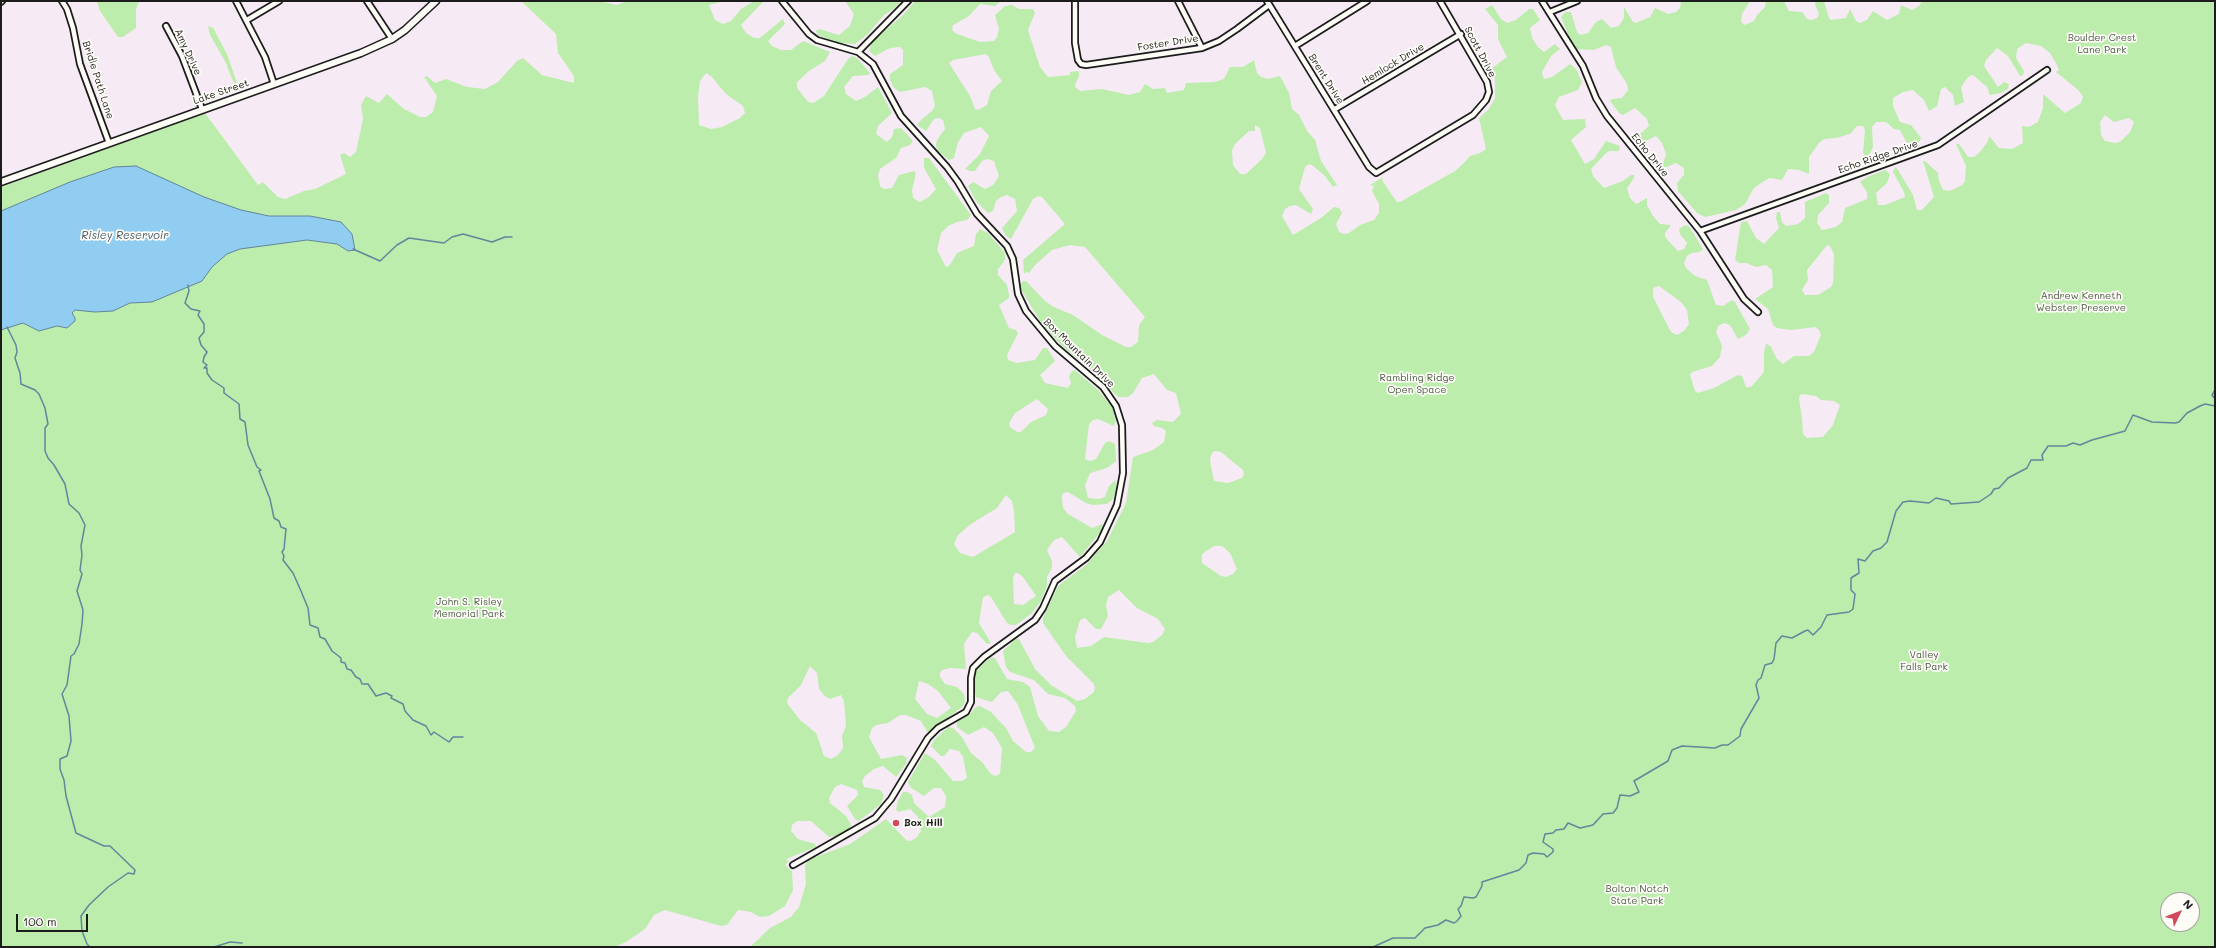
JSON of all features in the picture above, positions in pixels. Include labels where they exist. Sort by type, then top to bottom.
[{"type":"main road","name":"Lake Street","points":[[1,182],[361,53],[392,39],[420,18],[436,1]]},
{"type":"street","name":"Bridle Path Lane","points":[[62,1],[67,9],[80,64],[109,143]]},
{"type":"street","points":[[236,1],[265,57],[274,84]]},
{"type":"street","points":[[247,20],[279,1]]},
{"type":"street","points":[[367,1],[392,39]]},
{"type":"street","name":"Box Mountain Drive","points":[[782,1],[809,34],[816,40],[858,52],[868,59],[876,69],[901,116],[947,167],[977,214],[1006,246],[1013,258],[1019,299],[1035,324],[1055,346],[1103,388],[1112,399],[1119,412],[1122,426],[1122,481],[1117,505],[1100,542],[1086,558],[1055,581],[1043,608],[1034,620],[976,664],[971,678],[972,697],[970,707],[962,716],[938,728],[928,738],[884,809],[858,829],[794,865]]},
{"type":"street","points":[[858,52],[908,1]]},
{"type":"street","name":"Foster Drive","points":[[1075,1],[1075,43],[1078,60],[1081,64],[1086,65],[1202,48],[1219,41],[1237,29],[1268,3]]},
{"type":"street","points":[[1178,1],[1202,48]]},
{"type":"street","points":[[1295,46],[1367,1]]},
{"type":"street","name":"Scott Drive","points":[[1369,167],[1376,173],[1383,170],[1473,115],[1486,100],[1489,92],[1487,82],[1461,34],[1440,1]]},
{"type":"street","name":"Echo Drive","points":[[1542,1],[1583,66],[1596,98],[1607,116],[1700,231],[1744,299],[1758,312]]},
{"type":"street","points":[[1550,12],[1577,1]]},
{"type":"street","name":"Brent Drive","points":[[1268,3],[1335,109],[1369,167]]},
{"type":"street","name":"Amy Drive","points":[[166,26],[182,56],[202,109]]},
{"type":"street","name":"Hemlock Drive","points":[[1335,109],[1461,34]]},
{"type":"street","name":"Echo Ridge Drive","points":[[1700,231],[1938,145],[2047,70]]},
{"type":"green space","points":[[97,1],[139,1],[136,9],[136,28],[123,37],[118,37],[100,11]]},
{"type":"green space","name":"John S. Risley Memorial Park","points":[[521,1],[598,1],[617,5],[627,1],[725,1],[709,5],[715,20],[723,24],[731,21],[741,9],[754,1],[764,1],[741,25],[746,33],[754,38],[760,38],[783,19],[785,24],[768,41],[772,46],[781,50],[791,50],[803,41],[830,52],[825,61],[809,71],[797,82],[797,88],[808,102],[813,103],[824,96],[848,59],[852,56],[857,58],[870,73],[868,75],[853,76],[844,87],[846,94],[856,101],[865,97],[878,87],[892,113],[878,126],[876,134],[887,142],[892,137],[894,129],[901,128],[913,141],[910,145],[901,148],[896,158],[880,169],[878,175],[880,186],[884,189],[892,188],[899,175],[914,171],[916,173],[912,190],[913,198],[920,202],[929,197],[936,189],[924,168],[924,158],[929,158],[971,215],[967,220],[948,226],[941,233],[937,250],[946,267],[950,265],[957,253],[974,246],[976,234],[980,229],[988,233],[1005,253],[1005,260],[998,269],[998,275],[1007,285],[1009,298],[999,305],[1009,328],[1016,330],[1018,333],[1007,355],[1008,360],[1017,363],[1035,360],[1043,348],[1047,348],[1055,361],[1040,375],[1045,383],[1068,388],[1071,383],[1069,376],[1073,370],[1076,371],[1098,390],[1112,407],[1116,420],[1114,426],[1098,419],[1093,420],[1089,424],[1085,459],[1090,461],[1096,459],[1105,443],[1109,441],[1115,444],[1116,461],[1107,468],[1090,473],[1085,485],[1088,498],[1099,499],[1105,497],[1109,486],[1115,480],[1117,486],[1113,499],[1107,504],[1093,505],[1086,503],[1068,492],[1063,493],[1062,497],[1063,508],[1068,514],[1092,528],[1103,524],[1102,530],[1080,557],[1062,537],[1054,540],[1047,550],[1052,561],[1052,568],[1047,577],[1047,586],[1041,601],[1032,613],[1016,625],[1007,623],[991,597],[988,595],[983,597],[979,623],[991,643],[987,644],[977,633],[972,632],[964,644],[966,669],[950,668],[942,670],[940,673],[940,677],[945,684],[957,687],[964,694],[965,701],[963,706],[928,733],[921,721],[906,715],[900,715],[888,723],[876,725],[872,728],[869,737],[881,759],[902,755],[907,758],[906,764],[896,777],[883,766],[874,769],[865,776],[862,781],[864,787],[880,790],[884,795],[881,804],[859,821],[855,819],[847,806],[858,795],[857,790],[841,784],[835,787],[829,798],[830,803],[846,816],[851,825],[848,830],[836,836],[829,837],[811,821],[797,821],[792,825],[791,831],[798,839],[815,844],[816,847],[786,859],[789,861],[785,865],[792,871],[793,890],[785,906],[769,916],[760,917],[751,912],[738,910],[727,925],[721,926],[665,910],[654,915],[645,929],[626,942],[614,947],[1,947],[1,187],[205,113],[258,185],[263,182],[278,197],[285,199],[304,191],[315,189],[346,174],[340,155],[344,153],[350,157],[356,152],[363,119],[361,105],[366,96],[379,103],[387,94],[404,109],[420,117],[426,117],[433,112],[437,96],[424,77],[427,76],[435,83],[446,79],[467,87],[485,89],[498,82],[517,61],[523,58],[542,75],[574,83],[574,76],[558,53],[556,34]],"holes":[[[706,73],[711,76],[726,94],[743,106],[745,113],[740,118],[722,127],[711,129],[699,125],[698,97],[700,81]],[[1037,399],[1048,409],[1046,415],[1031,422],[1021,432],[1017,432],[1010,427],[1009,423],[1015,413]],[[1006,495],[1012,501],[1015,532],[973,557],[960,553],[954,544],[958,535],[971,524],[997,508]],[[1015,573],[1018,573],[1023,577],[1036,596],[1023,605],[1014,604],[1013,578]],[[810,666],[817,673],[819,689],[825,696],[830,699],[841,695],[844,701],[846,726],[842,736],[843,748],[838,755],[831,759],[824,756],[816,733],[800,720],[787,703],[788,698],[801,685]],[[919,681],[928,684],[938,691],[951,708],[937,718],[927,714],[915,699]]]},
{"type":"green space","points":[[845,1],[901,1],[894,9],[884,15],[868,34],[855,44],[839,43],[818,35],[816,31],[819,29],[839,35],[850,26],[854,14]]},
{"type":"green space","points":[[915,1],[1001,1],[995,6],[980,4],[969,16],[953,25],[952,30],[957,34],[980,42],[994,41],[997,37],[999,29],[995,15],[1005,6],[1012,5],[1019,9],[1033,9],[1035,13],[1028,30],[1040,67],[1048,77],[1070,75],[1070,72],[1079,71],[1079,77],[1075,87],[1080,91],[1102,89],[1129,95],[1140,92],[1145,84],[1153,89],[1165,88],[1167,93],[1184,90],[1186,83],[1214,82],[1224,79],[1230,67],[1243,67],[1254,60],[1257,73],[1261,77],[1268,79],[1280,76],[1289,93],[1292,109],[1299,115],[1307,131],[1315,140],[1321,161],[1337,185],[1333,187],[1325,176],[1309,164],[1305,167],[1299,189],[1313,209],[1311,214],[1296,205],[1285,209],[1282,216],[1293,235],[1321,218],[1334,207],[1339,208],[1342,213],[1336,224],[1339,232],[1344,234],[1349,233],[1360,225],[1374,220],[1379,213],[1379,204],[1372,191],[1374,186],[1370,185],[1383,177],[1382,180],[1392,195],[1397,202],[1400,202],[1455,171],[1470,156],[1480,153],[1486,149],[1479,118],[1489,109],[1495,98],[1495,79],[1491,69],[1507,57],[1498,39],[1498,25],[1485,9],[1492,5],[1501,19],[1507,23],[1516,20],[1529,9],[1533,9],[1540,20],[1530,28],[1532,38],[1538,47],[1544,52],[1555,44],[1560,49],[1551,56],[1542,72],[1543,77],[1545,79],[1552,77],[1570,64],[1576,69],[1582,82],[1578,90],[1559,97],[1555,105],[1563,120],[1585,119],[1586,127],[1571,140],[1585,164],[1594,159],[1606,141],[1620,146],[1619,151],[1609,151],[1591,169],[1593,176],[1604,188],[1634,175],[1634,178],[1627,188],[1630,198],[1636,204],[1647,198],[1647,205],[1653,216],[1660,224],[1671,225],[1665,233],[1665,237],[1678,251],[1684,249],[1687,243],[1680,234],[1679,229],[1685,225],[1689,226],[1703,249],[1700,252],[1692,253],[1687,256],[1684,263],[1686,268],[1695,276],[1707,280],[1716,305],[1723,306],[1732,300],[1735,302],[1750,329],[1746,335],[1738,339],[1730,325],[1724,323],[1718,326],[1716,332],[1722,346],[1720,357],[1712,366],[1692,372],[1690,375],[1695,391],[1698,393],[1714,388],[1738,375],[1742,376],[1746,387],[1751,387],[1764,372],[1764,353],[1766,343],[1771,347],[1777,359],[1783,364],[1794,356],[1809,356],[1814,352],[1821,335],[1819,330],[1815,327],[1791,330],[1777,328],[1773,325],[1768,309],[1755,299],[1773,287],[1772,270],[1766,265],[1756,267],[1746,263],[1739,263],[1735,260],[1741,222],[1747,221],[1756,238],[1764,244],[1779,228],[1776,218],[1777,212],[1780,212],[1782,222],[1786,226],[1798,224],[1805,218],[1805,202],[1826,193],[1829,195],[1829,203],[1818,215],[1817,223],[1822,230],[1836,227],[1842,222],[1845,208],[1867,199],[1867,192],[1860,182],[1867,177],[1885,170],[1890,174],[1887,183],[1876,193],[1878,205],[1885,205],[1905,197],[1904,192],[1893,172],[1895,167],[1913,195],[1917,210],[1922,210],[1934,197],[1923,161],[1925,161],[1938,173],[1939,181],[1943,190],[1950,191],[1962,185],[1965,181],[1966,166],[1956,144],[1959,144],[1968,157],[1974,157],[1980,152],[1988,141],[1989,136],[1999,148],[2012,149],[2023,143],[2022,126],[2029,127],[2038,122],[2043,108],[2043,94],[2065,113],[2081,103],[2083,96],[2077,89],[2056,72],[2059,70],[2056,63],[2050,53],[2041,46],[2026,43],[2017,49],[2016,58],[2024,71],[2023,75],[2020,76],[2008,56],[1997,48],[1986,60],[1984,66],[1998,87],[2004,82],[2009,84],[2008,89],[2001,93],[1990,95],[1987,87],[1973,75],[1968,77],[1961,87],[1964,102],[1955,106],[1953,95],[1945,87],[1941,89],[1937,106],[1929,111],[1924,100],[1913,90],[1903,92],[1893,98],[1893,106],[1900,122],[1911,125],[1921,138],[1919,142],[1907,143],[1900,130],[1894,129],[1886,122],[1876,122],[1872,127],[1873,147],[1869,156],[1866,157],[1863,153],[1865,130],[1863,126],[1857,126],[1850,134],[1836,138],[1824,139],[1819,143],[1809,157],[1809,174],[1799,170],[1788,169],[1782,180],[1770,178],[1754,188],[1745,204],[1736,210],[1705,217],[1697,213],[1678,191],[1677,183],[1684,175],[1684,168],[1676,163],[1667,167],[1662,167],[1666,154],[1662,143],[1656,136],[1644,142],[1639,138],[1639,135],[1649,126],[1647,119],[1635,108],[1623,115],[1620,114],[1610,101],[1612,99],[1622,98],[1628,90],[1627,84],[1616,67],[1611,47],[1606,45],[1594,50],[1574,49],[1561,17],[1565,12],[1571,12],[1577,32],[1580,35],[1588,33],[1596,22],[1602,19],[1611,28],[1619,26],[1624,18],[1624,7],[1633,22],[1636,23],[1650,17],[1655,8],[1668,14],[1676,12],[1680,8],[1681,1],[1750,1],[1742,14],[1741,21],[1744,25],[1754,21],[1757,15],[1765,7],[1766,1],[1784,1],[1789,11],[1802,12],[1807,19],[1812,20],[1817,18],[1819,14],[1815,4],[1816,1],[1824,1],[1831,20],[1846,18],[1850,9],[1856,21],[1860,23],[1867,20],[1873,11],[1887,20],[1899,14],[1901,5],[1912,10],[1919,6],[1922,1],[2215,1],[2215,947],[750,947],[770,928],[791,917],[799,907],[806,884],[805,866],[808,860],[850,844],[886,819],[906,840],[910,841],[916,838],[921,831],[918,817],[910,809],[898,812],[896,809],[903,792],[907,792],[912,795],[914,803],[929,817],[945,807],[946,796],[941,788],[934,788],[924,796],[910,787],[908,782],[925,753],[935,760],[953,781],[962,781],[967,778],[963,757],[959,751],[950,749],[944,756],[941,756],[931,746],[934,740],[948,727],[953,728],[962,737],[971,753],[983,763],[990,773],[995,776],[1000,774],[1002,748],[993,733],[984,727],[968,735],[957,727],[957,722],[969,715],[976,707],[980,706],[991,712],[1006,728],[1013,741],[1026,752],[1031,752],[1035,748],[1018,705],[1008,691],[1001,692],[992,702],[976,697],[973,685],[974,677],[977,670],[992,657],[995,658],[1007,679],[1023,682],[1030,687],[1038,716],[1049,731],[1059,732],[1066,727],[1076,711],[1075,706],[1065,698],[1048,694],[1034,680],[1010,672],[1006,667],[1003,651],[1016,639],[1019,639],[1035,669],[1051,685],[1077,701],[1085,699],[1094,692],[1095,687],[1093,683],[1066,656],[1043,623],[1043,618],[1058,586],[1086,565],[1107,541],[1126,503],[1133,457],[1153,450],[1164,442],[1166,431],[1162,428],[1154,426],[1152,423],[1157,420],[1173,422],[1181,414],[1176,393],[1167,390],[1154,374],[1142,378],[1133,393],[1128,397],[1118,397],[1093,371],[1062,346],[1042,324],[1022,291],[1021,284],[1023,281],[1026,281],[1045,301],[1054,307],[1073,315],[1102,335],[1126,347],[1131,347],[1138,342],[1139,325],[1145,317],[1085,247],[1070,245],[1052,250],[1035,265],[1029,273],[1026,272],[1024,274],[1023,260],[1065,224],[1042,197],[1038,196],[1033,199],[1011,239],[1006,236],[1002,228],[1017,211],[1015,199],[1007,195],[1001,197],[996,201],[993,211],[988,213],[976,201],[968,186],[973,182],[985,189],[993,185],[999,176],[994,161],[987,159],[982,161],[975,171],[965,169],[980,154],[989,136],[981,127],[964,133],[958,142],[954,158],[949,160],[937,150],[936,145],[937,140],[945,129],[943,120],[939,118],[934,119],[926,131],[917,125],[932,111],[935,106],[932,91],[925,87],[900,92],[894,88],[890,80],[890,74],[903,65],[903,50],[900,47],[890,48],[875,56],[869,51],[872,42],[903,15]],"holes":[[[986,54],[989,57],[994,70],[1002,81],[991,91],[987,105],[978,110],[975,109],[970,96],[949,63],[953,60]],[[2105,115],[2114,122],[2129,118],[2134,122],[2130,132],[2120,142],[2115,143],[2105,141],[2101,135],[2100,122]],[[1255,125],[1260,128],[1266,153],[1262,159],[1246,174],[1240,174],[1233,165],[1232,150],[1235,144],[1249,131],[1255,131]],[[1827,245],[1830,246],[1834,254],[1833,283],[1831,287],[1818,295],[1805,295],[1802,290],[1808,280],[1807,270]],[[1659,286],[1681,302],[1687,310],[1689,324],[1685,330],[1677,335],[1671,332],[1653,297],[1653,288]],[[1801,394],[1816,396],[1821,400],[1834,401],[1840,405],[1833,425],[1823,437],[1807,438],[1803,434],[1799,398]],[[1214,451],[1221,452],[1243,470],[1244,474],[1242,478],[1228,483],[1214,481],[1210,461],[1211,455]],[[1214,546],[1222,546],[1230,553],[1237,569],[1233,574],[1226,577],[1221,576],[1202,563],[1202,554]],[[1119,590],[1137,608],[1158,619],[1165,629],[1162,635],[1153,642],[1148,643],[1104,637],[1091,646],[1077,648],[1075,637],[1080,620],[1085,618],[1096,629],[1101,629],[1108,616],[1106,605],[1108,597]]]},
{"type":"green space","points":[[208,26],[213,28],[227,54],[237,83],[236,85],[226,63],[210,35]]},
{"type":"water","name":"Risley Reservoir","points":[[136,166],[204,197],[241,210],[269,216],[310,216],[341,222],[352,234],[355,250],[348,251],[337,244],[307,240],[240,249],[227,254],[212,267],[202,281],[152,302],[130,303],[113,311],[95,312],[75,310],[72,313],[75,321],[67,328],[57,326],[39,331],[23,323],[1,330],[1,211],[70,182],[114,167]]},
{"type":"waterway","points":[[353,249],[380,261],[397,245],[409,238],[444,243],[452,237],[463,234],[492,242],[505,237],[512,237]]},
{"type":"waterway","points":[[188,285],[189,291],[185,303],[191,309],[200,311],[198,315],[204,324],[204,332],[199,338],[201,345],[207,352],[203,362],[207,365],[204,368],[207,368],[207,373],[212,380],[224,388],[224,393],[239,404],[240,419],[245,422],[248,445],[257,467],[261,470],[259,471],[270,499],[274,518],[279,521],[281,527],[286,529],[284,549],[282,552],[284,556],[283,560],[293,573],[301,591],[308,608],[310,625],[318,628],[320,637],[325,639],[332,651],[341,658],[341,662],[345,663],[347,669],[351,670],[356,677],[360,679],[362,684],[368,684],[376,696],[386,693],[392,696],[391,698],[403,704],[405,711],[413,720],[426,726],[431,735],[434,732],[449,742],[453,737],[463,737]]},
{"type":"waterway","points":[[7,327],[16,345],[17,352],[15,358],[20,373],[21,384],[35,390],[39,394],[45,408],[48,424],[45,428],[45,451],[65,484],[69,504],[79,513],[85,525],[81,546],[82,555],[80,570],[82,574],[77,591],[83,610],[82,624],[79,644],[74,654],[71,656],[67,685],[62,694],[69,716],[71,741],[67,756],[60,759],[60,769],[64,780],[66,796],[76,833],[104,846],[110,846],[135,870],[134,874],[128,873],[108,887],[89,905],[81,916],[82,931],[87,944],[90,947]]},
{"type":"waterway","points":[[2215,390],[2212,395],[2215,399]]},
{"type":"waterway","points":[[1373,947],[1393,938],[1415,938],[1425,928],[1438,925],[1446,920],[1454,923],[1461,916],[1458,909],[1461,906],[1464,897],[1476,897],[1482,886],[1482,882],[1519,870],[1526,863],[1528,855],[1533,853],[1544,854],[1547,857],[1553,852],[1553,849],[1543,842],[1545,834],[1564,829],[1568,823],[1580,828],[1593,825],[1603,814],[1613,813],[1617,808],[1620,795],[1630,796],[1639,792],[1634,781],[1668,761],[1672,750],[1682,746],[1715,748],[1722,745],[1728,745],[1740,736],[1741,729],[1759,698],[1756,685],[1758,680],[1761,678],[1765,665],[1772,663],[1774,659],[1776,643],[1782,636],[1792,638],[1808,630],[1813,635],[1821,627],[1827,615],[1849,612],[1853,609],[1855,594],[1851,590],[1851,578],[1859,573],[1858,559],[1865,561],[1873,551],[1881,548],[1887,542],[1896,511],[1903,502],[1910,501],[1929,503],[1936,498],[1949,501],[1951,504],[1979,502],[1991,494],[1994,489],[1999,488],[2008,478],[2027,468],[2031,460],[2043,460],[2042,455],[2048,446],[2066,446],[2073,443],[2080,445],[2092,440],[2125,431],[2133,415],[2152,422],[2175,423],[2179,422],[2187,413],[2200,406],[2205,404],[2215,406]]},
{"type":"waterway","points":[[214,947],[230,942],[242,943]]},
{"type":"place","name":"Box Hill","points":[[896,823]]},
{"type":"park label","name":"Boulder Crest Lane Park","points":[[2102,44]]},
{"type":"park label","name":"Andrew Kenneth Webster Preserve","points":[[2081,302]]},
{"type":"park label","name":"Rambling Ridge Open Space","points":[[1417,384]]},
{"type":"park label","name":"Valley Falls Park","points":[[1924,660]]},
{"type":"park label","name":"Bolton Notch State Park","points":[[1637,894]]}]
